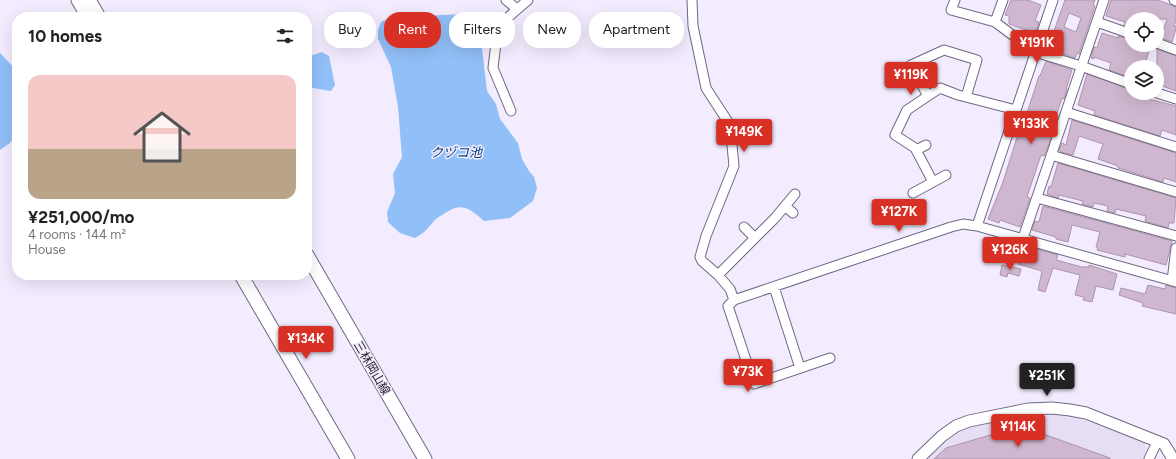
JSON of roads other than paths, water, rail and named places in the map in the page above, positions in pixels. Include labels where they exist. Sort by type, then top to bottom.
[{"type":"main road","points":[[78,0],[85,12]]},
{"type":"main road","points":[[89,0],[96,12]]},
{"type":"main road","name":"三林岡山線","points":[[312,264],[425,459]]},
{"type":"main road","points":[[244,280],[348,459]]},
{"type":"street","points":[[506,0],[517,8]]},
{"type":"street","points":[[510,111],[493,68],[498,26],[528,0]]},
{"type":"street","points":[[692,0],[693,26],[706,88],[730,125],[734,166],[706,236],[700,257],[702,261],[718,275],[730,289],[734,300]]},
{"type":"street","points":[[955,0],[951,10],[995,22],[1035,52],[1124,81]]},
{"type":"street","points":[[995,22],[1003,0]]},
{"type":"street","points":[[978,226],[1053,0]]},
{"type":"street","points":[[1023,238],[1104,0]]},
{"type":"street","points":[[1097,22],[1124,32]]},
{"type":"street","points":[[1164,46],[1176,50]]},
{"type":"street","points":[[928,96],[911,65],[944,50],[977,60],[966,97]]},
{"type":"street","points":[[933,182],[916,150],[910,144],[895,135],[907,110],[940,88],[966,97],[1016,110]]},
{"type":"street","points":[[1164,95],[1176,99]]},
{"type":"street","points":[[1066,112],[1176,147]]},
{"type":"street","points":[[916,150],[926,146]]},
{"type":"street","points":[[1051,155],[1176,192]]},
{"type":"street","points":[[913,193],[946,175]]},
{"type":"street","points":[[718,275],[755,238],[795,194]]},
{"type":"street","points":[[1037,198],[1176,236]]},
{"type":"street","points":[[785,206],[793,213]]},
{"type":"street","points":[[830,358],[754,384],[728,306],[734,300],[950,227],[963,224],[978,226],[1023,238],[1174,282],[1176,248]]},
{"type":"street","points":[[744,227],[755,238]]},
{"type":"street","points":[[774,287],[800,368]]},
{"type":"street","points":[[918,459],[942,436],[956,426],[969,421],[1028,409],[1070,410],[1086,413],[1164,444],[1173,459]]},
{"type":"street","points":[[1149,459],[1156,442]]},
{"type":"water","name":"クヅコ池","points":[[441,15],[449,15],[449,48],[482,48],[487,91],[496,104],[500,119],[518,143],[522,159],[534,177],[537,188],[533,201],[510,218],[484,221],[466,208],[456,208],[437,218],[424,232],[415,238],[400,233],[388,222],[387,212],[395,193],[393,174],[402,157],[398,107],[391,67],[378,39],[378,30],[381,22],[384,20],[384,48],[441,48]]},
{"type":"water","points":[[322,52],[329,56],[335,85],[331,91],[312,88],[312,55]]},
{"type":"water","points":[[0,53],[12,66],[12,140],[0,150]]}]
